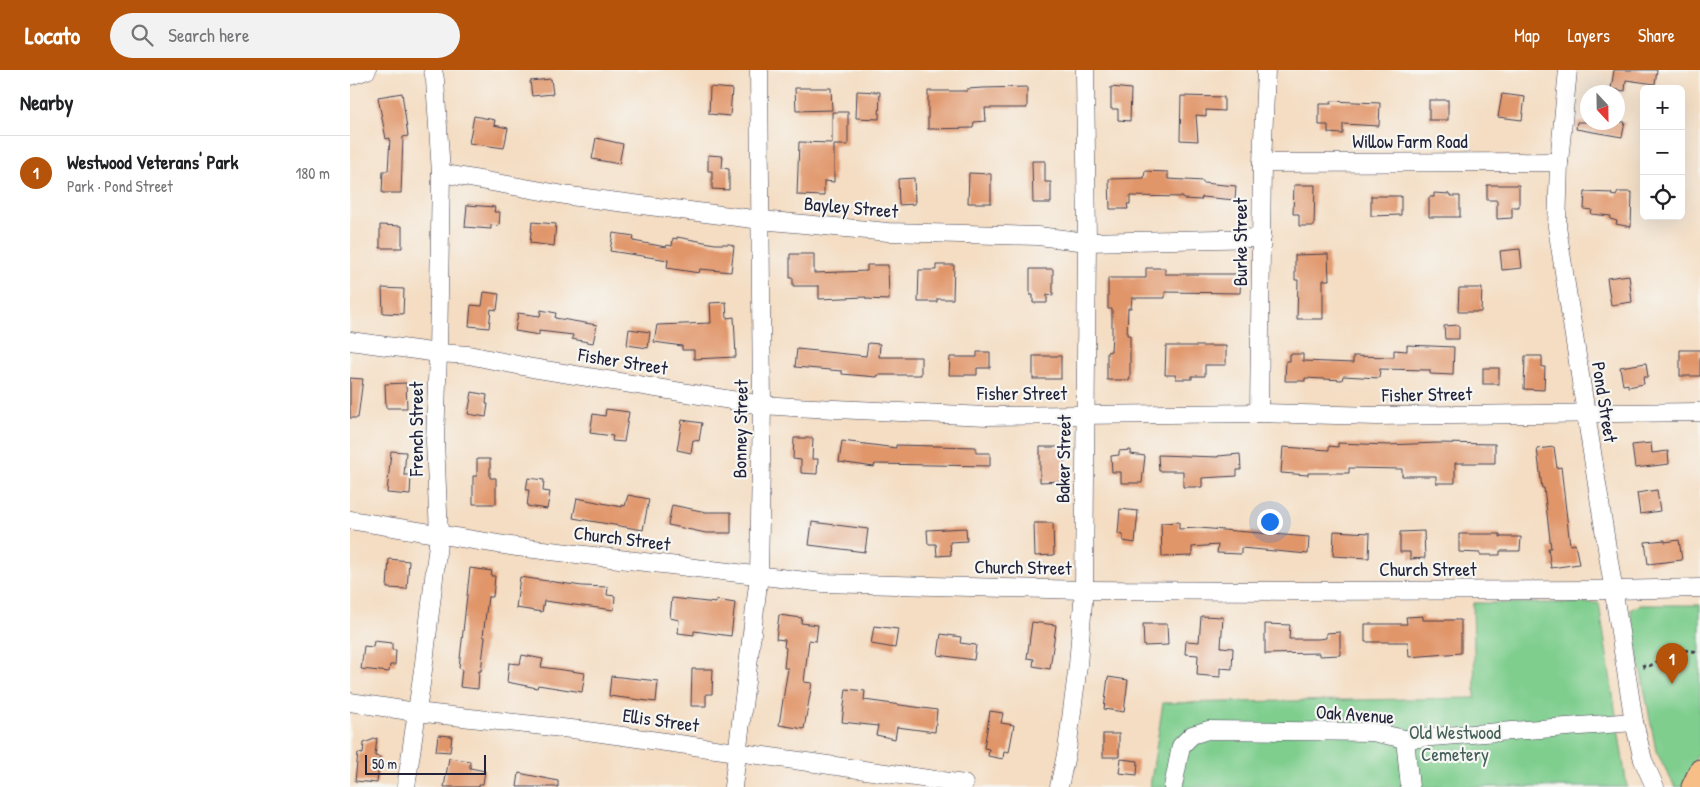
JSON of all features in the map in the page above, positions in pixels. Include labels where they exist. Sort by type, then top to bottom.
[{"type":"main road","points":[[1692,787],[1700,770]]},
{"type":"street","points":[[350,76],[367,70]]},
{"type":"street","name":"French Street","points":[[406,787],[424,663],[439,535],[435,441],[441,173],[433,70]]},
{"type":"street","name":"Bonney Street","points":[[733,787],[758,576],[762,405],[759,70]]},
{"type":"street","name":"Baker Street","points":[[1059,787],[1067,750],[1084,590],[1087,242],[1085,70]]},
{"type":"street","name":"Burke Street","points":[[1259,413],[1262,162],[1266,70]]},
{"type":"street","name":"Pond Street","points":[[1568,70],[1558,162],[1557,227],[1636,730],[1643,760],[1655,787]]},
{"type":"street","name":"Willow Farm Road","points":[[1262,162],[1558,162]]},
{"type":"street","name":"Bayley Street","points":[[441,173],[570,196],[761,220],[888,232],[1038,236],[1087,242],[1262,238]]},
{"type":"street","name":"Fisher Street","points":[[350,341],[438,353],[469,355],[532,368],[762,405],[986,416],[1259,413],[1377,416],[1700,412]]},
{"type":"street","name":"Church Street","points":[[350,520],[517,547],[824,583],[1084,590],[1613,590],[1700,588]]},
{"type":"street","name":"Ellis Street","points":[[350,702],[416,712],[580,730],[964,784]]},
{"type":"street","name":"Oak Avenue","points":[[1173,787],[1181,746],[1192,735],[1208,730],[1372,732],[1405,739],[1636,730]]},
{"type":"street","name":"Pond Street","points":[[1636,730],[1667,787]]},
{"type":"street","points":[[1405,739],[1410,787]]},
{"type":"path","points":[[1642,658],[1644,667],[1658,662],[1664,655],[1677,650],[1700,652]]},
{"type":"green space","name":"Old Westwood Cemetery","points":[[1473,603],[1599,603],[1627,787],[1150,787],[1163,703],[1475,698]]},
{"type":"green space","points":[[1640,605],[1700,605],[1700,749],[1684,786],[1675,787],[1656,751],[1631,619],[1631,609]]},
{"type":"building","points":[[1614,70],[1657,70],[1655,84],[1626,80],[1625,91],[1625,85],[1612,85]]},
{"type":"building","points":[[551,79],[553,94],[532,96],[530,81]]},
{"type":"building","points":[[710,87],[732,89],[730,116],[709,114]]},
{"type":"building","points":[[1027,87],[1027,108],[985,108],[986,121],[974,122],[973,128],[928,129],[928,91],[967,91],[967,89]]},
{"type":"building","points":[[1111,87],[1131,89],[1130,121],[1118,120],[1118,109],[1111,109]]},
{"type":"building","points":[[795,88],[831,88],[832,110],[796,111]]},
{"type":"building","points":[[857,91],[880,92],[879,119],[856,118]]},
{"type":"building","points":[[402,93],[408,136],[403,137],[401,193],[382,193],[383,171],[388,171],[390,138],[386,139],[378,97]]},
{"type":"building","points":[[1502,94],[1525,97],[1522,120],[1498,117]]},
{"type":"building","points":[[1181,96],[1224,97],[1224,111],[1206,110],[1206,116],[1196,115],[1198,141],[1180,140]]},
{"type":"building","points":[[1429,100],[1448,100],[1448,120],[1429,120]]},
{"type":"building","points":[[1331,101],[1380,103],[1379,126],[1343,124],[1343,134],[1328,133],[1328,125],[1319,125],[1319,104],[1331,104]]},
{"type":"building","points":[[832,112],[848,112],[848,145],[834,145],[834,182],[824,181],[824,196],[797,195],[799,142],[832,143]]},
{"type":"building","points":[[474,116],[495,120],[494,125],[508,128],[504,148],[469,143]]},
{"type":"building","points":[[1577,122],[1580,122],[1580,130],[1576,129]]},
{"type":"building","points":[[1582,130],[1623,130],[1622,137]]},
{"type":"building","points":[[596,138],[623,144],[619,164],[592,159]]},
{"type":"building","points":[[708,155],[723,156],[722,168],[729,169],[729,190],[712,189],[712,171],[708,171]]},
{"type":"building","points":[[1032,161],[1045,161],[1045,182],[1051,182],[1051,203],[1033,203]]},
{"type":"building","points":[[1145,171],[1168,172],[1168,179],[1203,181],[1203,183],[1236,186],[1235,200],[1202,197],[1201,200],[1183,199],[1183,197],[1130,196],[1130,204],[1127,204],[1128,209],[1110,209],[1109,179],[1144,178]]},
{"type":"building","points":[[969,173],[991,174],[991,203],[968,203]]},
{"type":"building","points":[[914,178],[915,204],[899,205],[898,179]]},
{"type":"building","points":[[1294,185],[1315,185],[1314,226],[1299,226],[1299,214],[1293,214]]},
{"type":"building","points":[[1487,185],[1519,185],[1519,207],[1512,207],[1512,218],[1497,219],[1497,200],[1487,200]]},
{"type":"building","points":[[1585,192],[1612,193],[1611,195],[1616,196],[1618,192],[1632,192],[1631,227],[1616,224],[1617,221],[1610,219],[1611,216],[1591,214],[1592,210],[1584,209]]},
{"type":"building","points":[[1434,193],[1460,196],[1460,217],[1429,217],[1429,197],[1434,197]]},
{"type":"building","points":[[1371,196],[1401,196],[1401,215],[1371,216]]},
{"type":"building","points":[[467,205],[495,207],[494,212],[500,212],[499,226],[491,225],[491,229],[465,227]]},
{"type":"building","points":[[532,222],[556,224],[554,246],[530,243]]},
{"type":"building","points":[[380,225],[402,226],[402,248],[380,248]]},
{"type":"building","points":[[613,233],[634,236],[633,241],[666,247],[667,245],[672,246],[673,238],[677,239],[677,237],[715,244],[730,244],[734,246],[731,272],[700,269],[699,273],[667,268],[668,260],[610,251]]},
{"type":"building","points":[[1520,249],[1522,268],[1502,270],[1500,251]]},
{"type":"building","points":[[790,254],[814,254],[814,273],[867,271],[867,265],[888,265],[889,300],[866,299],[866,297],[819,299],[819,286],[793,286],[793,278],[790,278]]},
{"type":"building","points":[[1328,254],[1329,280],[1323,280],[1323,319],[1297,319],[1298,280],[1295,280],[1295,255]]},
{"type":"building","points":[[936,265],[954,265],[953,299],[937,299],[937,302],[918,302],[919,270],[936,270]]},
{"type":"building","points":[[1146,268],[1165,268],[1165,274],[1241,274],[1240,293],[1165,292],[1165,298],[1132,298],[1131,308],[1128,308],[1127,335],[1130,335],[1130,380],[1107,380],[1107,352],[1111,351],[1112,335],[1112,309],[1108,309],[1108,278],[1146,278]]},
{"type":"building","points":[[1030,269],[1053,269],[1053,296],[1047,295],[1047,303],[1033,303],[1033,295],[1030,295]]},
{"type":"building","points":[[1629,275],[1632,302],[1611,305],[1607,278]]},
{"type":"building","points":[[382,288],[404,289],[403,314],[383,313]]},
{"type":"building","points":[[1459,288],[1482,288],[1481,312],[1458,312]]},
{"type":"building","points":[[484,292],[499,294],[497,310],[491,309],[489,328],[469,326],[471,305],[482,306]]},
{"type":"building","points":[[726,302],[727,318],[734,317],[736,357],[694,359],[694,350],[682,350],[682,346],[654,342],[657,325],[711,323],[710,303]]},
{"type":"building","points":[[541,310],[556,313],[555,318],[597,325],[593,343],[572,339],[573,335],[539,331],[539,335],[515,331],[518,313],[540,316]]},
{"type":"building","points":[[1459,325],[1459,339],[1445,339],[1444,326]]},
{"type":"building","points":[[629,329],[650,332],[648,348],[627,345]]},
{"type":"building","points":[[868,343],[880,344],[879,357],[921,357],[921,375],[878,375],[877,377],[842,374],[842,371],[795,367],[797,349],[866,356]]},
{"type":"building","points":[[1407,345],[1454,347],[1453,375],[1430,374],[1430,370],[1380,369],[1379,378],[1343,376],[1342,380],[1305,378],[1305,381],[1285,381],[1286,361],[1290,361],[1290,354],[1303,354],[1303,361],[1353,363],[1353,356],[1394,357],[1394,350],[1407,351]]},
{"type":"building","points":[[1166,346],[1226,346],[1226,365],[1205,365],[1205,376],[1192,376],[1192,379],[1176,379],[1176,375],[1165,375]]},
{"type":"building","points":[[1680,350],[1700,350],[1700,376],[1680,376]]},
{"type":"building","points":[[977,352],[990,352],[990,368],[977,368],[977,375],[949,375],[950,357],[977,357]]},
{"type":"building","points":[[1033,356],[1061,356],[1061,379],[1033,379]]},
{"type":"building","points":[[1525,356],[1542,356],[1542,367],[1545,367],[1544,390],[1524,389]]},
{"type":"building","points":[[1646,363],[1648,377],[1643,377],[1644,384],[1628,387],[1628,384],[1623,385],[1620,367]]},
{"type":"building","points":[[1483,368],[1499,368],[1499,384],[1483,384]]},
{"type":"building","points":[[350,378],[363,379],[358,418],[350,418]]},
{"type":"building","points":[[406,383],[407,408],[386,408],[385,384]]},
{"type":"building","points":[[472,392],[487,395],[486,417],[468,414]]},
{"type":"building","points":[[606,409],[629,412],[624,442],[612,441],[613,436],[590,433],[593,414],[605,416]]},
{"type":"building","points":[[682,420],[702,423],[699,441],[693,440],[691,453],[677,450]]},
{"type":"building","points":[[794,438],[813,438],[812,459],[818,459],[817,474],[801,473],[801,460],[793,459]]},
{"type":"building","points":[[842,441],[896,448],[896,445],[976,447],[976,453],[990,453],[990,466],[875,464],[874,467],[839,462]]},
{"type":"building","points":[[1338,443],[1387,445],[1437,443],[1495,444],[1495,463],[1455,463],[1455,483],[1436,483],[1436,476],[1402,476],[1402,469],[1349,468],[1349,473],[1308,473],[1308,475],[1281,473],[1283,447],[1329,450],[1329,446],[1338,447]]},
{"type":"building","points":[[1651,443],[1652,453],[1668,451],[1669,464],[1635,468],[1632,445]]},
{"type":"building","points":[[1040,447],[1064,447],[1064,481],[1040,482]]},
{"type":"building","points":[[1554,447],[1557,468],[1561,467],[1570,545],[1575,544],[1579,564],[1551,568],[1548,548],[1551,548],[1544,488],[1542,488],[1537,449]]},
{"type":"building","points":[[1131,450],[1131,454],[1145,456],[1142,483],[1121,483],[1121,472],[1112,472],[1111,456],[1119,455],[1119,451]]},
{"type":"building","points":[[391,451],[406,452],[404,475],[411,475],[410,495],[387,493]]},
{"type":"building","points":[[1240,454],[1241,470],[1237,470],[1237,476],[1202,478],[1202,487],[1183,487],[1183,471],[1159,471],[1158,455],[1218,457]]},
{"type":"building","points":[[477,459],[490,459],[490,478],[496,478],[496,504],[473,504],[473,476],[477,476]]},
{"type":"building","points":[[528,478],[544,480],[543,491],[550,492],[547,509],[527,506],[529,490],[526,490]]},
{"type":"building","points":[[1657,490],[1660,511],[1640,514],[1637,493]]},
{"type":"building","points":[[628,495],[649,499],[643,530],[573,518],[577,498],[622,507],[622,505],[625,506]]},
{"type":"building","points":[[672,505],[706,512],[731,512],[731,533],[706,533],[668,525]]},
{"type":"building","points":[[1120,509],[1138,511],[1135,543],[1123,541],[1123,535],[1118,534]]},
{"type":"building","points":[[812,522],[868,529],[865,552],[809,545]]},
{"type":"building","points":[[1179,522],[1179,529],[1199,528],[1309,537],[1308,554],[1241,548],[1241,554],[1217,553],[1218,545],[1192,547],[1192,556],[1162,557],[1161,523]]},
{"type":"building","points":[[1034,523],[1053,523],[1054,555],[1035,556]]},
{"type":"building","points":[[966,528],[967,541],[950,542],[951,555],[937,556],[936,544],[928,544],[927,530]]},
{"type":"building","points":[[1334,531],[1370,533],[1369,558],[1333,556]]},
{"type":"building","points":[[1424,531],[1425,558],[1410,559],[1410,552],[1400,552],[1400,532]]},
{"type":"building","points":[[1459,534],[1500,534],[1500,537],[1521,537],[1520,551],[1500,551],[1500,555],[1459,552]]},
{"type":"building","points":[[1665,540],[1665,542],[1679,540],[1682,560],[1648,564],[1645,542]]},
{"type":"building","points":[[389,559],[409,561],[407,589],[387,588]]},
{"type":"building","points":[[470,568],[492,571],[491,576],[495,576],[493,597],[488,597],[478,689],[460,687],[462,669],[459,668]]},
{"type":"building","points":[[520,577],[582,586],[608,587],[607,595],[615,596],[614,610],[544,601],[542,612],[516,608]]},
{"type":"building","points":[[672,598],[716,603],[716,600],[735,603],[731,636],[694,631],[694,635],[678,633],[679,620],[670,618]]},
{"type":"building","points":[[779,615],[802,618],[801,623],[818,625],[816,641],[809,640],[804,682],[812,683],[804,729],[779,725],[788,668],[784,668],[785,640],[776,639]]},
{"type":"building","points":[[1201,616],[1223,617],[1221,647],[1233,648],[1232,669],[1220,668],[1220,677],[1197,675],[1198,655],[1185,654],[1186,641],[1199,642]]},
{"type":"building","points":[[1423,616],[1423,620],[1461,620],[1461,653],[1409,657],[1408,642],[1365,642],[1365,624],[1407,624],[1406,617]]},
{"type":"building","points":[[1032,622],[1056,625],[1050,669],[1033,666],[1034,659],[1027,658]]},
{"type":"building","points":[[1143,624],[1167,624],[1168,645],[1144,646]]},
{"type":"building","points":[[1265,624],[1290,625],[1289,639],[1326,638],[1326,633],[1340,632],[1340,655],[1319,656],[1319,653],[1265,654]]},
{"type":"building","points":[[874,626],[898,629],[895,648],[871,644]]},
{"type":"building","points":[[941,634],[961,637],[960,643],[976,645],[974,660],[938,655]]},
{"type":"building","points":[[374,641],[392,643],[392,650],[396,650],[395,665],[390,665],[389,672],[361,669],[364,646],[373,647]]},
{"type":"building","points":[[522,655],[543,659],[541,667],[585,673],[582,692],[538,685],[537,688],[507,682],[509,663],[520,664]]},
{"type":"building","points":[[692,669],[713,669],[712,694],[706,694],[706,706],[691,706]]},
{"type":"building","points":[[611,676],[658,681],[656,702],[609,696]]},
{"type":"building","points":[[1108,677],[1128,680],[1124,712],[1104,709]]},
{"type":"building","points":[[846,689],[865,691],[864,700],[937,710],[935,732],[897,727],[895,739],[876,735],[878,726],[842,722]]},
{"type":"building","points":[[990,711],[1003,713],[1001,723],[1014,725],[1009,752],[1004,751],[1003,759],[988,756],[989,749],[984,748]]},
{"type":"building","points":[[1103,734],[1119,734],[1119,757],[1103,757]]},
{"type":"building","points":[[438,735],[452,736],[450,752],[436,751]]},
{"type":"building","points":[[377,738],[375,756],[380,757],[377,783],[355,781],[358,753],[363,754],[364,743]]},
{"type":"building","points":[[449,758],[470,761],[470,768],[485,771],[483,784],[479,784],[479,787],[444,787]]},
{"type":"building","points":[[1121,759],[1138,761],[1137,775],[1119,773]]},
{"type":"building","points":[[519,773],[558,781],[558,787],[517,787]]},
{"type":"place","name":"Westwood Veterans' Park","points":[[1672,684]]}]
